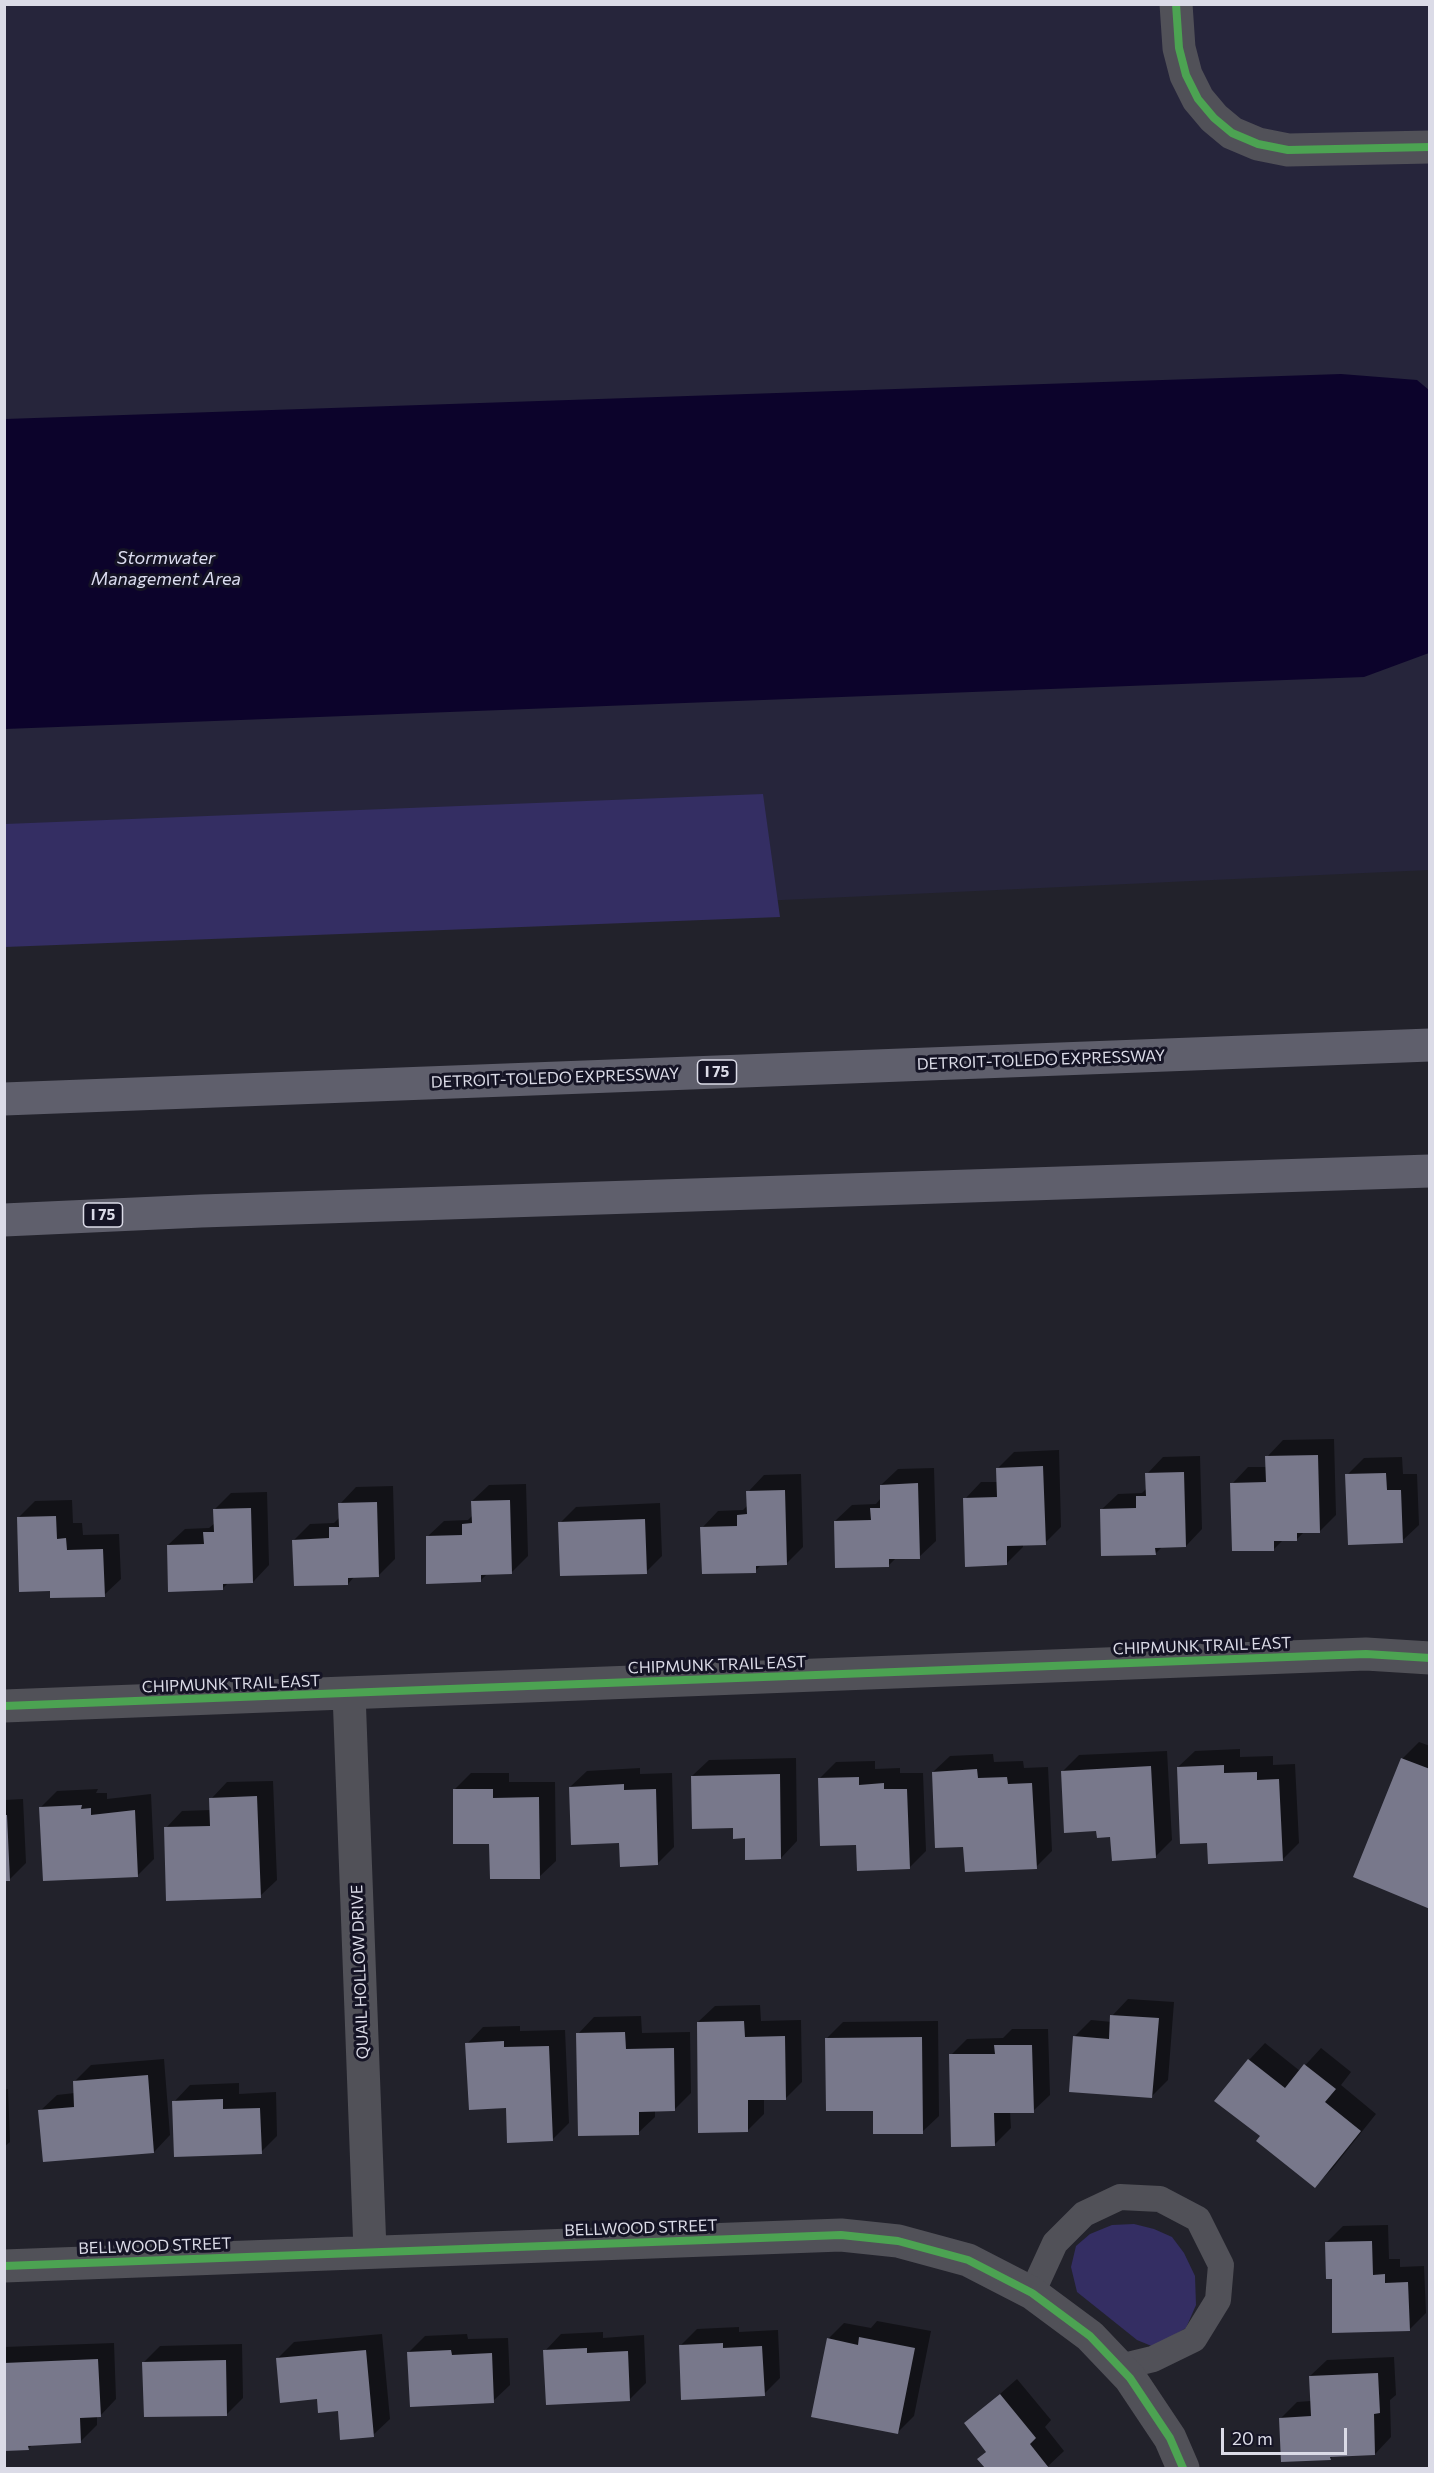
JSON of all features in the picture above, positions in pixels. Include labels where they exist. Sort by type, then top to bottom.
[{"type":"highway","name":"DETROIT-TOLEDO EXPRESSWAY","points":[[4,1099],[1430,1045]]},
{"type":"highway","name":"I 75","points":[[4,1220],[201,1211],[1430,1171]]},
{"type":"street","points":[[1176,4],[1179,48],[1186,75],[1198,99],[1214,118],[1233,134],[1258,144],[1288,150],[1430,147]]},
{"type":"street","name":"CHIPMUNK TRAIL EAST","points":[[4,1706],[1366,1654],[1430,1658]]},
{"type":"street","name":"QUAIL HOLLOW DRIVE","points":[[349,1693],[370,2251]]},
{"type":"street","name":"BELLWOOD STREET","points":[[4,2266],[841,2235],[898,2241],[968,2260],[1032,2293],[1090,2336],[1130,2378],[1170,2439],[1183,2469]]},
{"type":"lane","points":[[1032,2293],[1055,2243],[1084,2214],[1119,2197],[1160,2199],[1198,2219],[1221,2265],[1218,2300],[1194,2339],[1153,2359],[1119,2367]]},
{"type":"shaded area","points":[[4,5],[1429,5],[1429,870],[5,936]]},
{"type":"shaded area","points":[[763,794],[780,917],[5,947],[5,824]]},
{"type":"shaded area","points":[[1134,2224],[1172,2237],[1184,2253],[1195,2276],[1196,2305],[1186,2328],[1154,2347],[1137,2340],[1077,2292],[1071,2267],[1076,2246],[1090,2234],[1112,2225]]},
{"type":"water","name":"Stormwater Management Area","points":[[1341,374],[1417,380],[1429,390],[1429,653],[1364,677],[5,729],[5,419]]},
{"type":"building","points":[[1318,1455],[1320,1533],[1297,1533],[1297,1541],[1274,1541],[1274,1551],[1232,1551],[1230,1483],[1266,1482],[1265,1456]]},
{"type":"building","points":[[1043,1466],[1046,1545],[1007,1546],[1007,1565],[965,1567],[963,1498],[997,1497],[996,1468]]},
{"type":"building","points":[[1184,1472],[1186,1547],[1155,1548],[1156,1555],[1101,1556],[1100,1509],[1136,1508],[1136,1496],[1146,1496],[1145,1473]]},
{"type":"building","points":[[1386,1473],[1387,1490],[1401,1490],[1403,1543],[1348,1545],[1345,1474]]},
{"type":"building","points":[[918,1483],[920,1559],[889,1559],[889,1567],[835,1568],[834,1521],[871,1520],[870,1508],[880,1508],[880,1485]]},
{"type":"building","points":[[785,1490],[787,1565],[756,1566],[756,1573],[702,1574],[700,1527],[737,1526],[737,1515],[747,1514],[746,1491]]},
{"type":"building","points":[[510,1500],[512,1574],[481,1575],[481,1582],[426,1584],[426,1536],[462,1535],[462,1524],[472,1523],[471,1501]]},
{"type":"building","points":[[377,1502],[379,1577],[348,1578],[348,1585],[294,1586],[292,1540],[329,1538],[329,1527],[339,1527],[338,1503]]},
{"type":"building","points":[[251,1508],[253,1583],[223,1584],[223,1590],[168,1592],[167,1545],[204,1544],[203,1532],[214,1532],[213,1509]]},
{"type":"building","points":[[56,1516],[57,1539],[66,1538],[67,1550],[103,1549],[105,1597],[50,1598],[50,1591],[19,1592],[17,1517]]},
{"type":"building","points":[[645,1519],[647,1574],[560,1576],[558,1522]]},
{"type":"building","points":[[1401,1758],[1430,1769],[1430,1909],[1353,1877]]},
{"type":"building","points":[[1224,1765],[1224,1773],[1257,1772],[1257,1780],[1279,1779],[1283,1861],[1208,1864],[1207,1843],[1180,1844],[1177,1767]]},
{"type":"building","points":[[1151,1766],[1156,1858],[1112,1861],[1110,1837],[1097,1838],[1096,1831],[1064,1833],[1061,1771]]},
{"type":"building","points":[[977,1769],[978,1778],[1007,1777],[1008,1784],[1032,1783],[1037,1869],[965,1872],[963,1847],[935,1848],[932,1772]]},
{"type":"building","points":[[780,1774],[781,1859],[745,1860],[745,1838],[733,1839],[733,1828],[692,1829],[691,1776]]},
{"type":"building","points":[[859,1777],[859,1785],[884,1783],[884,1789],[907,1789],[910,1869],[857,1871],[856,1845],[820,1846],[818,1778]]},
{"type":"building","points":[[624,1784],[624,1790],[656,1789],[658,1865],[620,1867],[619,1843],[571,1845],[569,1787]]},
{"type":"building","points":[[453,1789],[493,1789],[493,1798],[539,1797],[540,1879],[490,1879],[489,1844],[453,1844]]},
{"type":"building","points":[[257,1796],[261,1898],[166,1901],[164,1827],[210,1826],[209,1798]]},
{"type":"building","points":[[82,1805],[81,1809],[91,1808],[91,1815],[135,1810],[138,1877],[43,1881],[39,1807]]},
{"type":"building","points":[[4,1815],[7,1815],[10,1881],[4,1881]]},
{"type":"building","points":[[1110,2015],[1159,2018],[1152,2098],[1069,2092],[1073,2036],[1109,2039]]},
{"type":"building","points":[[744,2021],[745,2037],[785,2036],[786,2100],[748,2100],[748,2132],[698,2133],[697,2022]]},
{"type":"building","points":[[625,2032],[626,2049],[674,2048],[675,2111],[639,2112],[639,2135],[578,2136],[576,2033]]},
{"type":"building","points":[[922,2037],[923,2134],[873,2134],[873,2111],[826,2111],[825,2038]]},
{"type":"building","points":[[504,2041],[504,2047],[549,2046],[553,2141],[507,2143],[506,2108],[469,2110],[465,2043]]},
{"type":"building","points":[[994,2045],[1032,2045],[1034,2113],[994,2113],[995,2146],[951,2147],[949,2054],[995,2054]]},
{"type":"building","points":[[1248,2059],[1285,2088],[1304,2064],[1336,2089],[1325,2102],[1361,2131],[1315,2188],[1256,2141],[1260,2136],[1214,2101]]},
{"type":"building","points":[[148,2075],[154,2153],[43,2162],[38,2110],[74,2107],[73,2081]]},
{"type":"building","points":[[223,2099],[223,2109],[260,2108],[262,2154],[174,2157],[172,2101]]},
{"type":"building","points":[[1372,2241],[1373,2275],[1385,2274],[1385,2283],[1408,2282],[1410,2331],[1332,2333],[1332,2279],[1326,2279],[1325,2242]]},
{"type":"building","points":[[859,2337],[915,2348],[898,2434],[811,2417],[827,2338],[858,2345]]},
{"type":"building","points":[[723,2343],[723,2348],[762,2346],[765,2396],[681,2400],[679,2345]]},
{"type":"building","points":[[587,2348],[587,2353],[628,2351],[630,2401],[546,2405],[543,2350]]},
{"type":"building","points":[[366,2350],[374,2437],[340,2440],[338,2411],[318,2413],[317,2399],[280,2403],[276,2358]]},
{"type":"building","points":[[451,2350],[452,2355],[492,2353],[494,2403],[410,2407],[407,2352]]},
{"type":"building","points":[[98,2359],[101,2417],[80,2418],[81,2443],[28,2446],[29,2450],[4,2451],[4,2363]]},
{"type":"building","points":[[226,2360],[227,2416],[144,2417],[142,2362]]},
{"type":"building","points":[[1378,2373],[1380,2413],[1374,2414],[1375,2455],[1281,2462],[1279,2418],[1311,2416],[1309,2376]]},
{"type":"building","points":[[1000,2394],[1036,2438],[1030,2444],[1049,2468],[985,2468],[977,2459],[986,2452],[964,2423]]},
{"type":"cycle path","points":[[1176,4],[1179,48],[1186,75],[1198,99],[1214,118],[1232,133],[1258,144],[1288,150],[1430,147]]},
{"type":"cycle path","points":[[4,1706],[1366,1654],[1430,1658]]},
{"type":"cycle path","points":[[4,2266],[841,2235],[898,2241],[968,2260],[1032,2293],[1090,2336],[1130,2378],[1170,2438],[1183,2468]]}]
